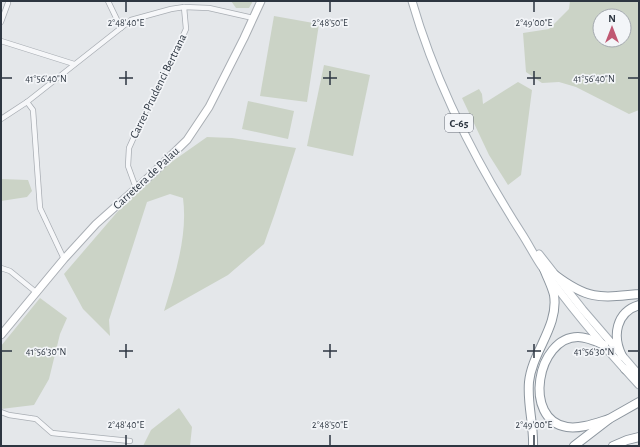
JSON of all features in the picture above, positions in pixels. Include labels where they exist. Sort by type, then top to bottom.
[{"type":"highway","points":[[533,446],[533,429],[529,396],[531,372],[551,323],[554,304],[554,295],[544,269]]},
{"type":"highway","points":[[555,275],[574,288],[594,296],[639,294]]},
{"type":"highway","points":[[622,356],[617,343],[616,335],[618,324],[627,311],[639,305]]},
{"type":"highway","points":[[604,345],[585,337],[576,337],[559,342],[548,356],[539,387],[540,399],[547,416],[559,425],[577,427],[609,419]]},
{"type":"highway","points":[[625,369],[639,380]]},
{"type":"highway","points":[[574,446],[609,419],[639,402]]},
{"type":"highway","points":[[613,446],[639,437]]},
{"type":"main road","name":"Carretera de Palau","points":[[1,335],[64,259],[96,224],[186,140],[209,107],[228,72],[261,1]]},
{"type":"main road","name":"C-65","points":[[412,1],[436,71],[453,111],[482,169],[531,251],[544,269],[604,345],[639,385]]},
{"type":"main road","name":"C-65","points":[[523,236],[583,310],[639,375]]},
{"type":"street","points":[[108,1],[121,28]]},
{"type":"street","points":[[1,22],[8,3]]},
{"type":"street","points":[[1,119],[27,102],[131,20],[184,7],[209,8],[253,18]]},
{"type":"street","name":"Carrer Prudenci Bertrana","points":[[136,188],[128,166],[129,148],[165,76],[186,29],[184,7]]},
{"type":"street","points":[[1,41],[74,64]]},
{"type":"street","points":[[27,102],[33,110],[40,208],[64,259]]},
{"type":"street","points":[[1,268],[10,271],[37,293]]},
{"type":"street","points":[[1,412],[9,415],[36,419],[52,433],[130,441]]},
{"type":"shaded area","points":[[231,1],[253,1],[249,8],[236,8]]},
{"type":"shaded area","points":[[570,1],[639,1],[639,110],[629,114],[576,87],[559,82],[542,83],[526,72],[523,33],[549,29],[569,9]]},
{"type":"shaded area","points":[[274,16],[319,24],[307,102],[260,96]]},
{"type":"shaded area","points":[[324,65],[370,75],[353,156],[307,146]]},
{"type":"shaded area","points":[[518,82],[532,90],[521,175],[508,185],[489,155],[462,98],[479,89],[482,94],[483,104]]},
{"type":"shaded area","points":[[248,101],[294,111],[288,139],[242,129]]},
{"type":"shaded area","points":[[207,137],[232,138],[296,148],[264,244],[228,275],[164,311],[180,255],[184,227],[183,198],[170,194],[147,202],[109,320],[110,336],[83,309],[64,274],[143,182]]},
{"type":"shaded area","points":[[1,179],[28,180],[32,191],[27,197],[1,201]]},
{"type":"shaded area","points":[[40,298],[67,318],[60,334],[49,379],[34,405],[1,409],[1,346]]},
{"type":"shaded area","points":[[179,408],[192,427],[190,446],[143,446],[151,430]]}]
